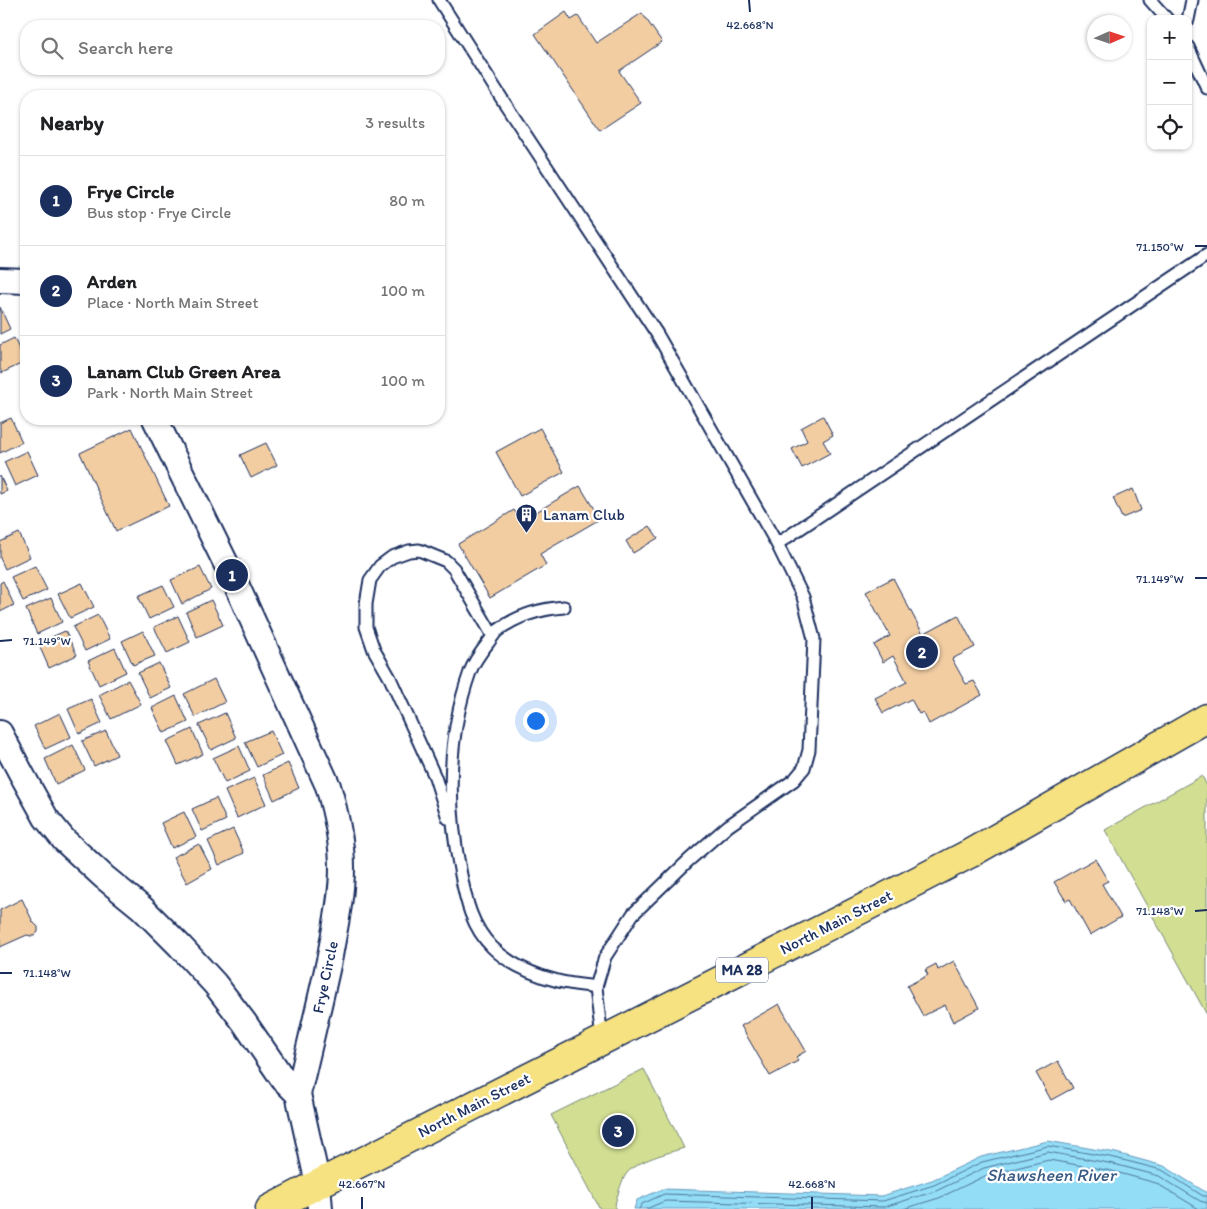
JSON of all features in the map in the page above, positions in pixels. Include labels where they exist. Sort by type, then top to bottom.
[{"type":"main road","name":"North Main Street","points":[[270,1209],[319,1196],[602,1041],[961,858],[1207,718]]},
{"type":"street","points":[[0,280],[20,281]]},
{"type":"street","name":"Frye Circle","points":[[158,425],[236,584],[328,786],[336,814],[342,868],[336,922],[298,1094],[319,1196]]},
{"type":"street","points":[[0,733],[46,818],[64,840],[104,877],[142,908],[180,946],[214,984],[244,1022],[283,1079],[298,1094]]},
{"type":"lane","points":[[439,0],[502,99],[658,334],[777,544],[803,597],[814,639],[809,750],[804,768],[794,780],[728,826],[689,860],[633,914],[605,957],[596,988],[602,1041]]},
{"type":"lane","points":[[1150,0],[1163,15]]},
{"type":"lane","points":[[1189,15],[1192,0]]},
{"type":"lane","points":[[1192,56],[1207,88]]},
{"type":"lane","points":[[777,544],[1207,255]]},
{"type":"lane","points":[[454,834],[434,777],[390,678],[374,650],[366,626],[366,604],[370,580],[380,566],[392,557],[409,551],[419,550],[446,561],[454,569],[493,636]]},
{"type":"lane","points":[[564,607],[547,608],[520,618],[497,632],[479,654],[470,670],[454,740],[451,783],[452,814],[459,867],[470,913],[478,930],[510,962],[530,972],[559,981],[596,988]]},
{"type":"green space","points":[[1202,776],[1207,786],[1207,1015],[1105,830]]},
{"type":"green space","points":[[644,1069],[684,1148],[638,1164],[632,1168],[624,1177],[615,1209],[600,1209],[551,1115]]},
{"type":"water","name":"Shawsheen River","points":[[1048,1141],[1116,1153],[1164,1166],[1207,1193],[1207,1209],[634,1209],[637,1200],[663,1189],[882,1196],[932,1180],[981,1157]]},
{"type":"building","points":[[566,12],[571,20],[578,16],[596,43],[642,13],[662,42],[619,71],[641,103],[600,130],[535,34]]},
{"type":"building","points":[[0,307],[10,329],[0,334]]},
{"type":"building","points":[[14,338],[20,351],[20,364],[2,373],[0,369],[0,345]]},
{"type":"building","points":[[823,416],[833,435],[823,441],[830,453],[802,468],[792,449],[807,441],[801,428]]},
{"type":"building","points":[[11,418],[22,442],[0,453],[0,423]]},
{"type":"building","points":[[132,428],[169,506],[116,531],[80,453]]},
{"type":"building","points":[[540,428],[564,472],[520,496],[496,452]]},
{"type":"building","points":[[266,443],[277,465],[251,478],[240,455]]},
{"type":"building","points":[[27,451],[38,475],[15,486],[4,462]]},
{"type":"building","points":[[0,476],[7,491],[0,494]]},
{"type":"building","name":"Lanam Club","points":[[580,486],[600,519],[540,554],[546,565],[490,598],[458,544],[514,510],[521,521]]},
{"type":"building","points":[[1133,489],[1141,510],[1122,518],[1113,498]]},
{"type":"building","points":[[650,526],[658,538],[633,553],[626,541]]},
{"type":"building","points":[[19,533],[30,557],[5,569],[0,558],[0,542]]},
{"type":"building","points":[[35,566],[47,590],[23,601],[11,577]]},
{"type":"building","points":[[200,567],[211,589],[182,604],[171,580]]},
{"type":"building","points":[[893,578],[923,634],[958,615],[975,647],[952,659],[966,684],[974,681],[982,695],[929,724],[923,712],[919,714],[911,699],[883,713],[875,698],[907,682],[893,656],[883,662],[874,645],[890,636],[866,592]]},
{"type":"building","points":[[3,581],[14,605],[0,612],[0,583]]},
{"type":"building","points":[[82,583],[94,607],[70,618],[58,594]]},
{"type":"building","points":[[163,585],[174,607],[149,619],[138,596]]},
{"type":"building","points":[[51,598],[62,622],[37,634],[26,609]]},
{"type":"building","points":[[211,600],[223,625],[197,637],[186,612]]},
{"type":"building","points":[[98,615],[110,639],[85,651],[73,627]]},
{"type":"building","points":[[178,616],[190,642],[167,653],[154,627]]},
{"type":"building","points":[[65,631],[77,655],[49,668],[38,643]]},
{"type":"building","points":[[143,631],[155,656],[133,665],[122,641]]},
{"type":"building","points":[[115,648],[126,672],[99,685],[88,661]]},
{"type":"building","points":[[159,663],[171,688],[150,698],[138,673]]},
{"type":"building","points":[[214,679],[225,702],[195,717],[184,694]]},
{"type":"building","points":[[128,680],[141,704],[111,719],[99,695]]},
{"type":"building","points":[[176,696],[188,722],[164,733],[152,708]]},
{"type":"building","points":[[91,699],[102,723],[79,734],[68,709]]},
{"type":"building","points":[[60,713],[71,737],[45,749],[34,726]]},
{"type":"building","points":[[225,713],[236,738],[211,750],[199,725]]},
{"type":"building","points":[[192,729],[203,754],[178,765],[167,741]]},
{"type":"building","points":[[106,731],[117,755],[94,766],[82,741]]},
{"type":"building","points":[[271,731],[282,755],[257,767],[245,742]]},
{"type":"building","points":[[73,745],[85,770],[56,784],[45,759]]},
{"type":"building","points":[[239,746],[250,771],[225,783],[213,758]]},
{"type":"building","points":[[288,763],[299,788],[274,800],[263,775]]},
{"type":"building","points":[[254,778],[266,804],[237,818],[225,791]]},
{"type":"building","points":[[216,798],[226,820],[202,831],[192,809]]},
{"type":"building","points":[[184,812],[196,837],[172,848],[161,823]]},
{"type":"building","points":[[233,829],[244,853],[219,865],[208,841]]},
{"type":"building","points":[[199,844],[212,869],[187,883],[173,857]]},
{"type":"building","points":[[1095,859],[1108,881],[1102,884],[1121,917],[1090,935],[1070,899],[1066,901],[1054,882]]},
{"type":"building","points":[[22,899],[33,922],[38,927],[38,932],[34,936],[27,935],[0,947],[0,910]]},
{"type":"building","points":[[954,961],[979,1008],[953,1022],[945,1005],[923,1016],[907,986],[928,975],[925,970],[936,964],[938,970]]},
{"type":"building","points":[[779,1004],[806,1051],[796,1057],[798,1061],[770,1076],[741,1026]]},
{"type":"building","points":[[1058,1061],[1073,1088],[1051,1100],[1036,1073]]},
{"type":"place","name":"Lanam Club","points":[[527,533]]},
{"type":"place","name":"Frye Circle","points":[[232,575]]},
{"type":"place","name":"Arden","points":[[922,652]]},
{"type":"place","name":"Lanam Club Green Area","points":[[618,1131]]}]
